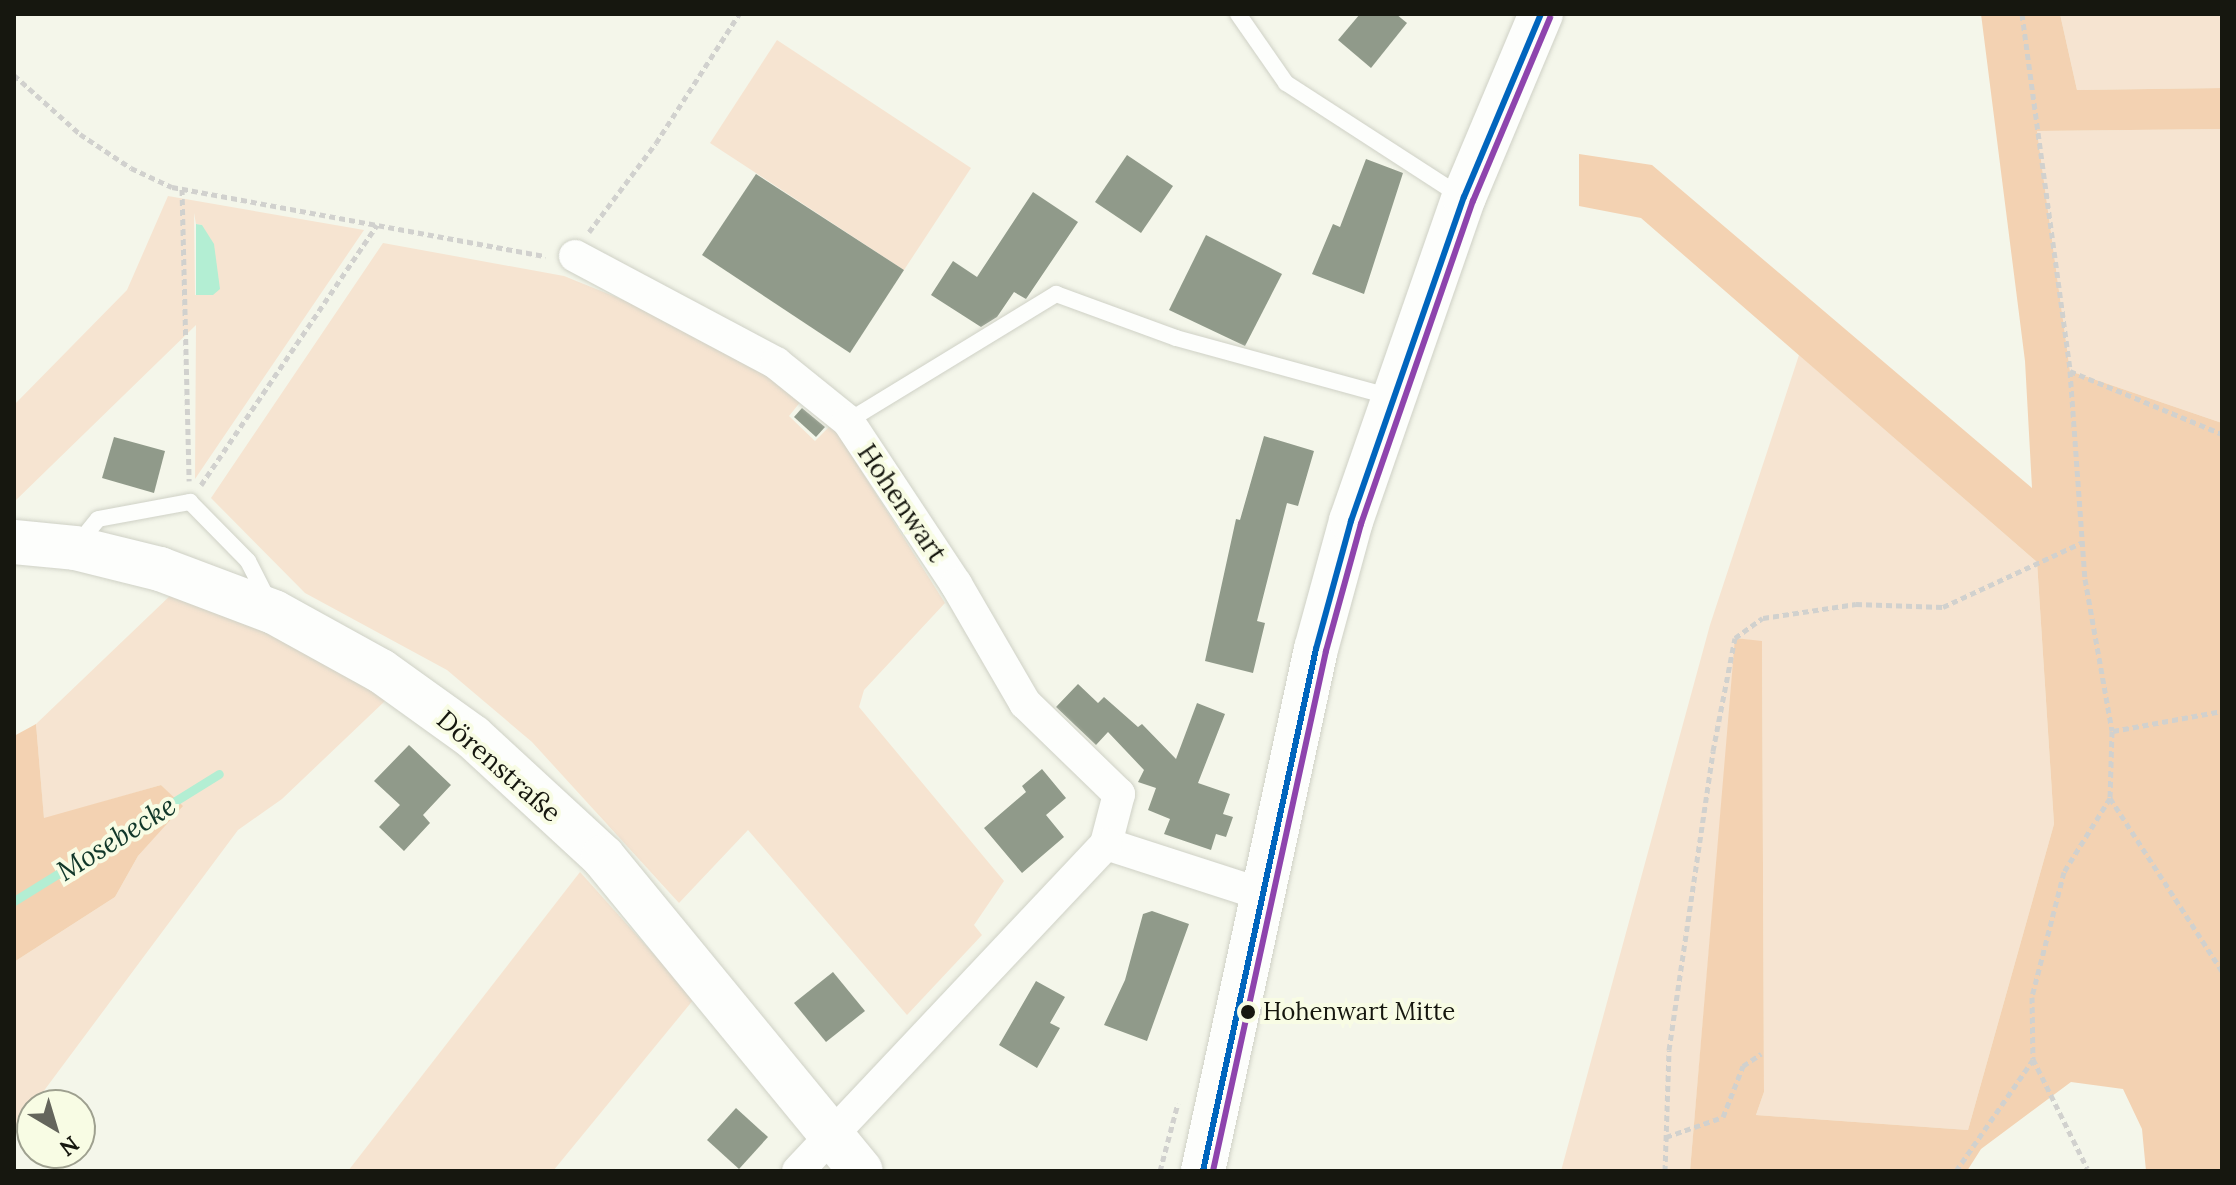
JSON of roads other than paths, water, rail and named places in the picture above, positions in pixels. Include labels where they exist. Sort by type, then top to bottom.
[{"type":"main road","points":[[1203,1171],[1316,649],[1391,397],[1464,197],[1541,14]]},
{"type":"main road","name":"Dörenstraße","points":[[14,542],[75,548],[170,573],[274,612],[381,671],[473,737],[603,857],[861,1171]]},
{"type":"street","name":"Hohenwart","points":[[575,256],[753,349],[828,400],[848,421],[956,584],[1025,703],[1119,794],[1106,844],[798,1171]]},
{"type":"street","points":[[1106,844],[1261,894]]},
{"type":"lane","points":[[1238,14],[1286,83],[1464,197]]},
{"type":"lane","points":[[848,421],[1056,294],[1176,338],[1391,397]]},
{"type":"lane","points":[[75,548],[98,519],[190,502],[248,561],[274,612]]},
{"type":"waterway","name":"Mosebecke","points":[[14,901],[219,774]]},
{"type":"place","name":"Hohenwart Mitte","points":[[1248,1012]]}]
